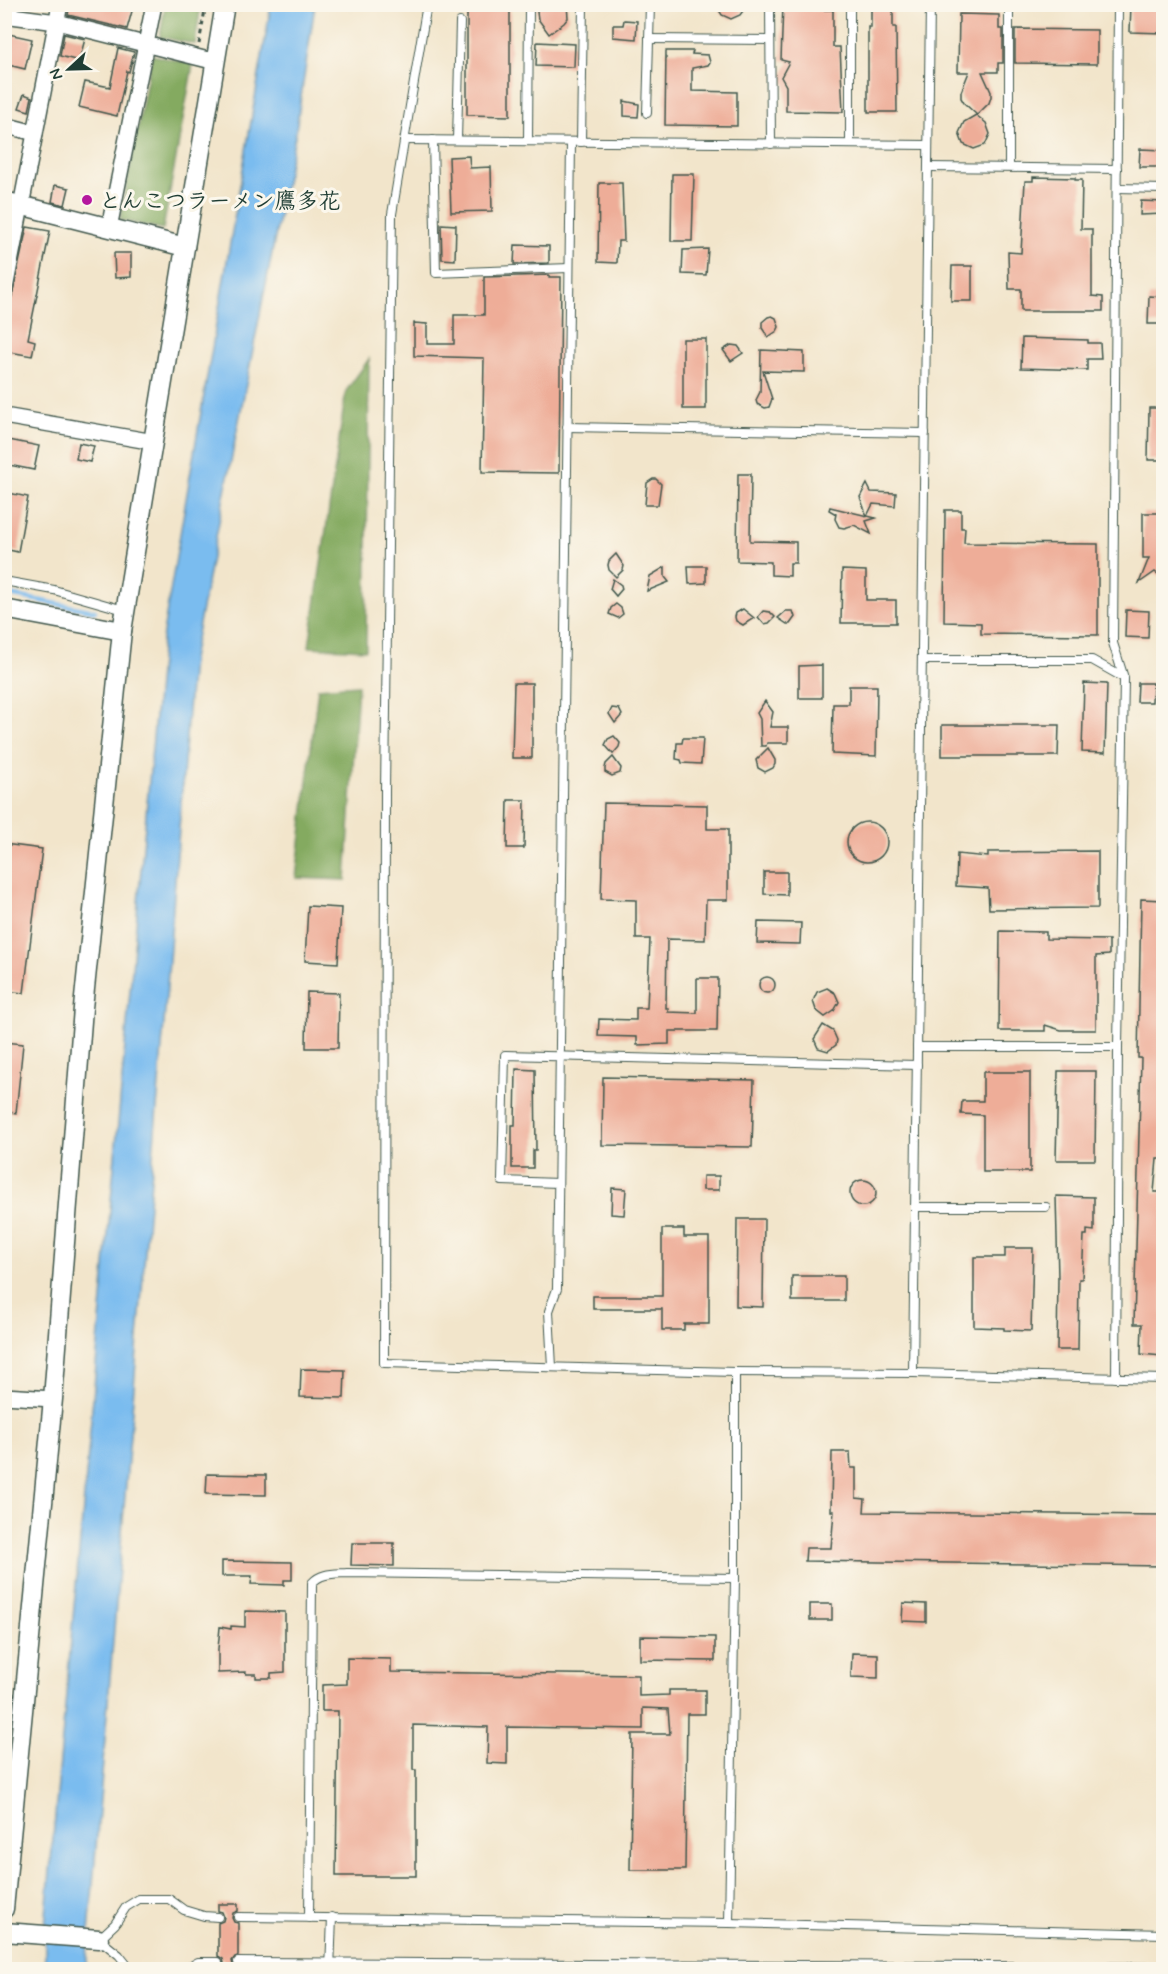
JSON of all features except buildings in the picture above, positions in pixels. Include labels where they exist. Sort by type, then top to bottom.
[{"type":"street","points":[[4,294],[13,203],[34,133],[60,4]]},
{"type":"street","points":[[109,228],[154,4]]},
{"type":"street","points":[[4,1909],[53,1399],[83,1008],[122,631],[225,4]]},
{"type":"street","points":[[4,15],[57,22],[216,62]]},
{"type":"street","points":[[4,125],[34,133]]},
{"type":"street","points":[[13,203],[185,247]]},
{"type":"street","points":[[4,416],[154,442]]},
{"type":"street","points":[[4,609],[122,631]]},
{"type":"street","points":[[4,1396],[53,1399]]},
{"type":"street","points":[[4,1932],[99,1939]]},
{"type":"lane","points":[[427,4],[392,214],[385,792],[384,1363],[1164,1379]]},
{"type":"lane","points":[[528,141],[529,4]]},
{"type":"lane","points":[[581,142],[583,4]]},
{"type":"lane","points":[[647,113],[650,4]]},
{"type":"lane","points":[[770,4],[771,144]]},
{"type":"lane","points":[[850,4],[850,144]]},
{"type":"lane","points":[[913,1373],[930,4]]},
{"type":"lane","points":[[1009,4],[1009,166]]},
{"type":"lane","points":[[1116,1378],[1124,678],[1113,643],[1118,4]]},
{"type":"lane","points":[[457,140],[460,22]]},
{"type":"lane","points":[[649,39],[770,40]]},
{"type":"lane","points":[[404,140],[928,145]]},
{"type":"lane","points":[[433,140],[436,273],[569,268]]},
{"type":"lane","points":[[552,1367],[549,1311],[557,1289],[571,142]]},
{"type":"lane","points":[[928,167],[1009,166],[1117,169]]},
{"type":"lane","points":[[1117,188],[1164,189]]},
{"type":"lane","points":[[567,427],[925,433]]},
{"type":"lane","points":[[4,581],[54,590],[125,611]]},
{"type":"lane","points":[[922,660],[1092,660],[1124,678]]},
{"type":"lane","points":[[917,1047],[1118,1047]]},
{"type":"lane","points":[[558,1183],[502,1181],[505,1055],[916,1065]]},
{"type":"lane","points":[[915,1207],[1046,1207]]},
{"type":"lane","points":[[729,1923],[735,1578],[735,1372]]},
{"type":"lane","points":[[309,1918],[312,1583],[316,1578],[347,1573],[735,1578]]},
{"type":"lane","points":[[131,1970],[119,1955],[99,1939],[115,1924],[126,1907],[139,1899],[168,1899],[184,1910],[204,1916],[218,1917]]},
{"type":"lane","points":[[238,1917],[729,1923],[1164,1934]]},
{"type":"lane","points":[[330,1966],[332,1917]]},
{"type":"lane","points":[[184,1970],[198,1962],[218,1962]]},
{"type":"lane","points":[[238,1962],[330,1966],[1164,1966]]},
{"type":"path","points":[[197,57],[206,4]]},
{"type":"green space","points":[[165,5],[201,5],[195,44],[160,37]]},
{"type":"green space","points":[[152,55],[193,64],[163,229],[120,220]]},
{"type":"green space","points":[[369,359],[366,650],[309,647],[346,391]]},
{"type":"green space","points":[[358,685],[346,880],[296,878],[318,688]]},
{"type":"water","points":[[271,5],[315,5],[295,136],[192,659],[86,1969],[45,1970],[45,1926],[162,639]]},
{"type":"waterway","points":[[4,594],[95,611]]},
{"type":"place","name":"とんこつラーメン鷹多花","points":[[87,200]]}]
